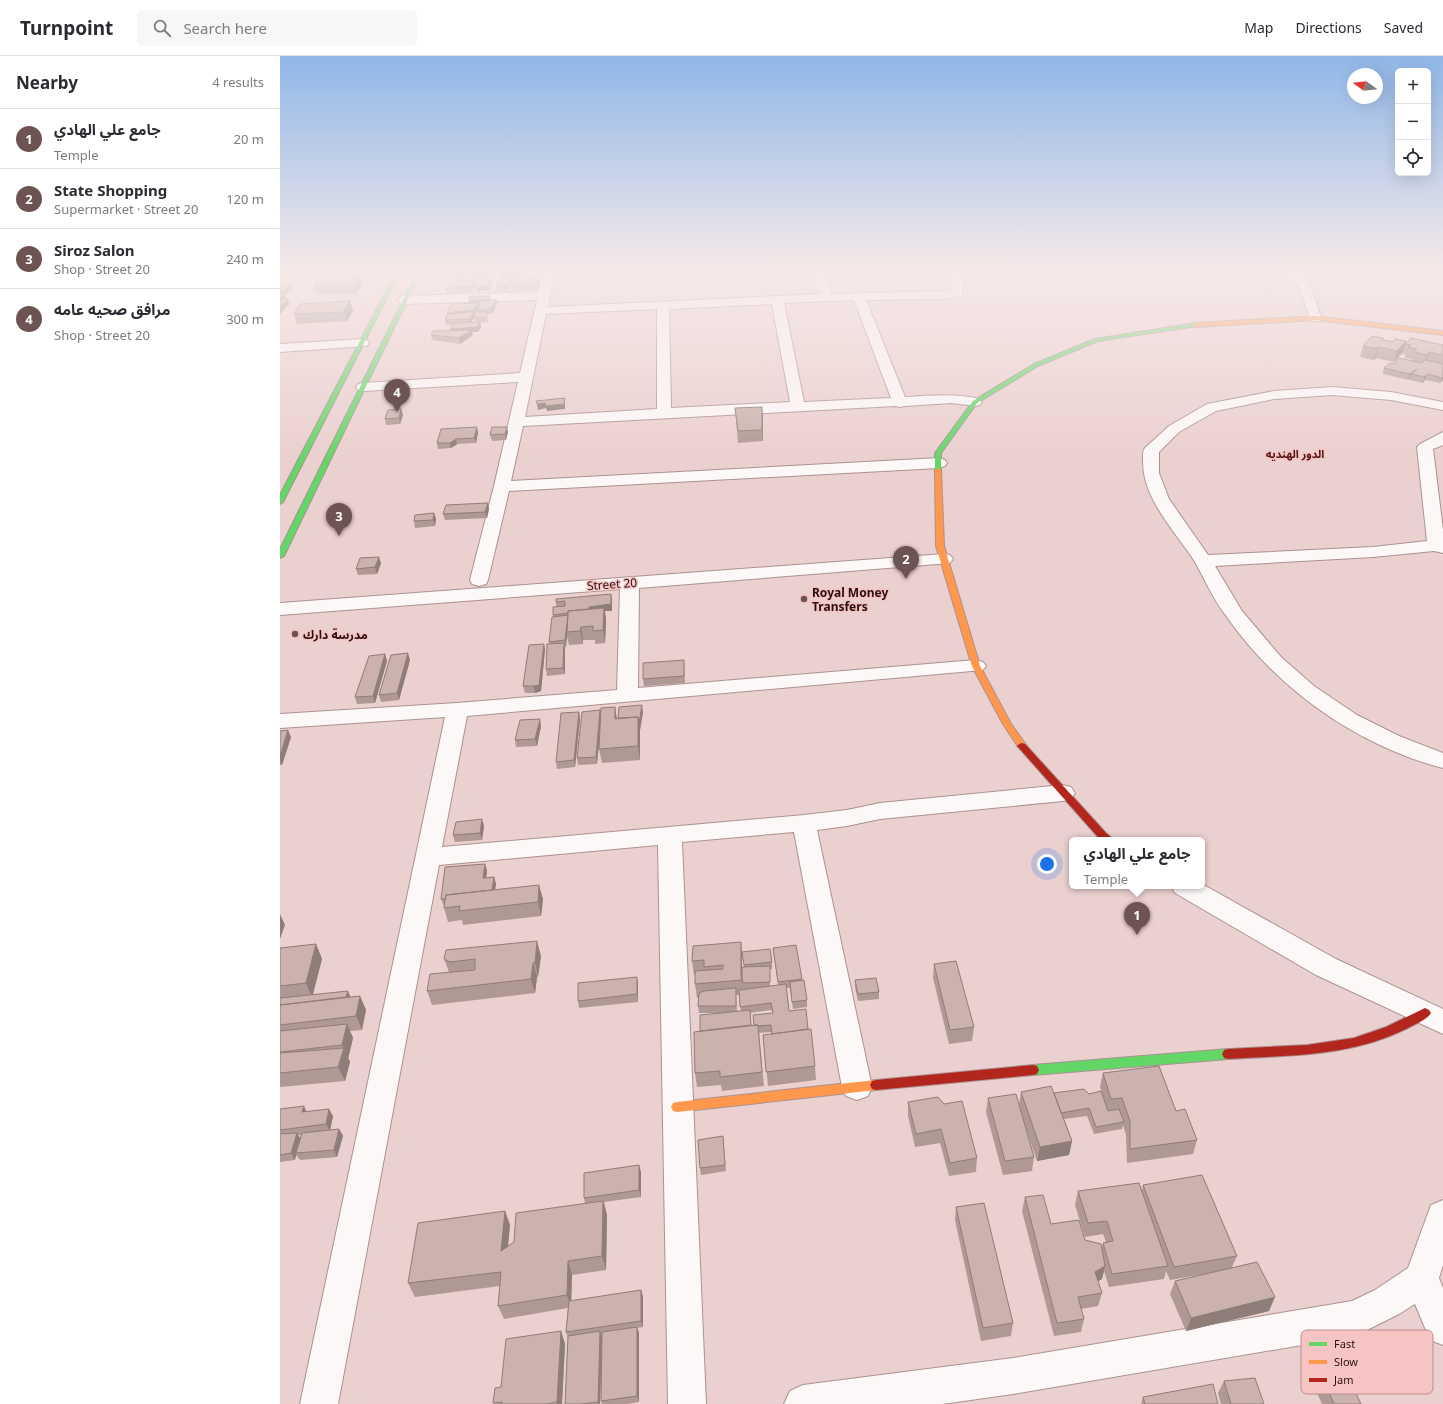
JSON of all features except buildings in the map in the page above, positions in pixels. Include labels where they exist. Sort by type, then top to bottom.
[{"type":"street","points":[[280,502],[366,335]]},
{"type":"street","points":[[280,556],[388,335]]},
{"type":"street","points":[[479,580],[502,486],[535,335]]},
{"type":"street","points":[[663,335],[664,413]]},
{"type":"street","points":[[784,335],[798,407]]},
{"type":"street","points":[[874,335],[900,403]]},
{"type":"street","points":[[1104,837],[1027,752],[1007,724],[976,666],[942,553],[938,453],[974,402],[1036,364],[1097,340],[1129,335]]},
{"type":"street","points":[[280,348],[362,343]]},
{"type":"street","points":[[363,387],[526,377]]},
{"type":"street","points":[[1443,406],[1391,396],[1332,391],[1274,395],[1212,407],[1174,429],[1151,451],[1151,472],[1161,500],[1203,562],[1234,614],[1274,661],[1308,690],[1349,720],[1391,741],[1443,761]]},
{"type":"street","points":[[516,422],[664,413],[900,403],[952,399],[974,402]]},
{"type":"street","points":[[1203,562],[1439,547],[1425,447],[1442,440]]},
{"type":"street","points":[[502,486],[939,462]]},
{"type":"street","name":"Street 20","points":[[280,595],[479,580],[942,553]]},
{"type":"street","name":"Street 20","points":[[280,609],[630,583],[942,553]]},
{"type":"street","points":[[627,696],[630,583]]},
{"type":"street","points":[[280,721],[457,710],[976,666]]},
{"type":"street","points":[[319,1404],[457,710]]},
{"type":"street","points":[[427,857],[804,824],[847,818],[880,811],[1062,792]]},
{"type":"street","points":[[804,824],[857,1087]]},
{"type":"street","points":[[670,836],[677,1107],[688,1404]]},
{"type":"street","points":[[1189,889],[1326,967],[1434,1017]]},
{"type":"street","points":[[677,1107],[857,1087],[1154,1059],[1307,1049],[1355,1042],[1434,1017]]},
{"type":"street","points":[[803,1404],[1013,1376],[1355,1318],[1387,1302],[1421,1279],[1443,1216]]},
{"type":"street","points":[[1421,1279],[1443,1327]]},
{"type":"traffic: fast","points":[[280,502],[366,335]]},
{"type":"traffic: fast","points":[[280,556],[388,335]]},
{"type":"traffic: fast","points":[[938,470],[938,453],[975,402],[1036,365],[1097,340],[1131,335]]},
{"type":"traffic: fast","points":[[1033,1070],[1228,1054]]},
{"type":"traffic: slow","points":[[938,470],[940,546],[976,666],[1007,724],[1022,746]]},
{"type":"traffic: slow","points":[[677,1107],[876,1085]]},
{"type":"traffic: jam","points":[[1022,746],[1105,837]]},
{"type":"traffic: jam","points":[[1228,1054],[1307,1050],[1354,1043],[1391,1031],[1425,1013]]},
{"type":"traffic: jam","points":[[876,1085],[1033,1070]]},
{"type":"place","name":"مرافق صحيه عامه","points":[[397,412]]},
{"type":"place","name":"Siroz Salon","points":[[339,536]]},
{"type":"place","name":"State Shopping","points":[[906,579]]},
{"type":"place","name":"Royal Money Transfers","points":[[804,599]]},
{"type":"place","name":"مدرسة دارك","points":[[295,634]]},
{"type":"place","name":"جامع علي الهادي","points":[[1137,935]]},
{"type":"district","name":"الدور الهنديه","points":[[1295,453]]}]
